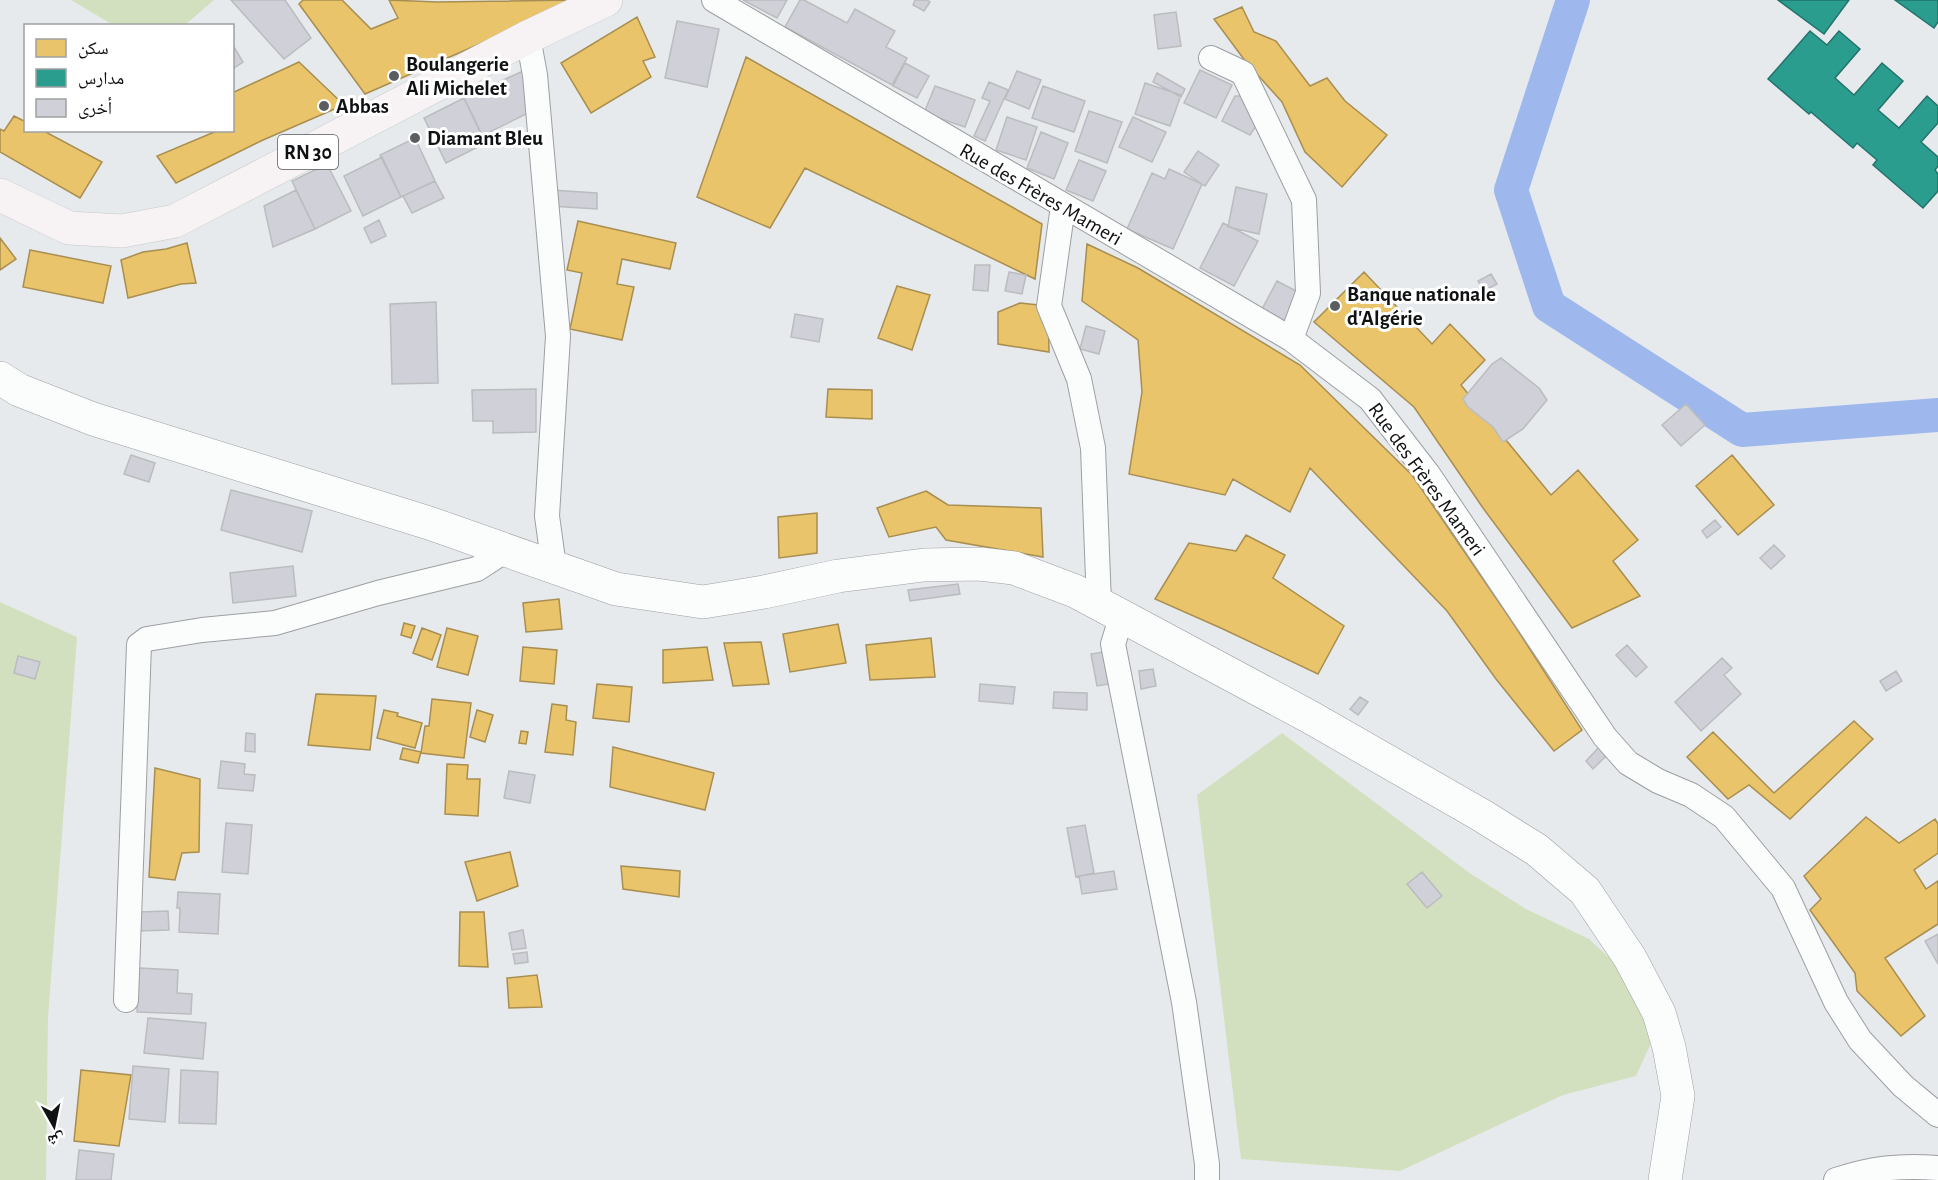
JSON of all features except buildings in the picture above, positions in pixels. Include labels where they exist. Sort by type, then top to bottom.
[{"type":"main road","name":"RN 30","points":[[0,195],[69,228],[122,231],[175,221],[528,37],[606,0]]},
{"type":"main road","points":[[0,378],[19,390],[93,419],[429,523],[616,589],[703,602],[838,576],[924,565],[980,564],[1014,568],[1075,591],[1310,717],[1481,815],[1537,850],[1585,891],[1630,958],[1659,1013],[1669,1047],[1678,1096],[1665,1180]]},
{"type":"street","name":"Rue des Frères Mameri","points":[[714,0],[1291,339],[1370,399],[1428,474],[1605,737],[1628,763],[1658,781],[1691,795],[1724,817],[1783,888],[1836,1002],[1860,1040],[1903,1086],[1938,1115]]},
{"type":"street","points":[[528,37],[535,75],[558,336],[547,516],[554,567]]},
{"type":"street","points":[[1211,58],[1243,73],[1304,200],[1308,293],[1291,339]]},
{"type":"street","points":[[1063,206],[1049,306],[1079,379],[1093,448],[1113,644],[1184,1002],[1207,1164],[1207,1180]]},
{"type":"street","points":[[126,1000],[139,645],[147,639],[275,622],[378,593],[477,569],[506,550]]},
{"type":"street","points":[[1836,1180],[1872,1169],[1915,1166],[1938,1168]]},
{"type":"green space","points":[[71,0],[214,0],[186,24],[111,24]]},
{"type":"green space","points":[[0,602],[77,637],[48,1018],[46,1180],[0,1180]]},
{"type":"green space","points":[[1282,733],[1471,874],[1526,909],[1589,939],[1632,979],[1652,1041],[1636,1076],[1563,1095],[1400,1171],[1241,1159],[1197,795]]},
{"type":"waterway","points":[[1573,0],[1511,190],[1549,306],[1742,430],[1938,415]]},
{"type":"place","name":"Boulangerie Ali Michelet","points":[[394,76]]},
{"type":"place","name":"Abbas","points":[[324,106]]},
{"type":"place","name":"Diamant Bleu","points":[[415,138]]},
{"type":"place","name":"Banque nationale d'Algérie","points":[[1335,306]]}]
